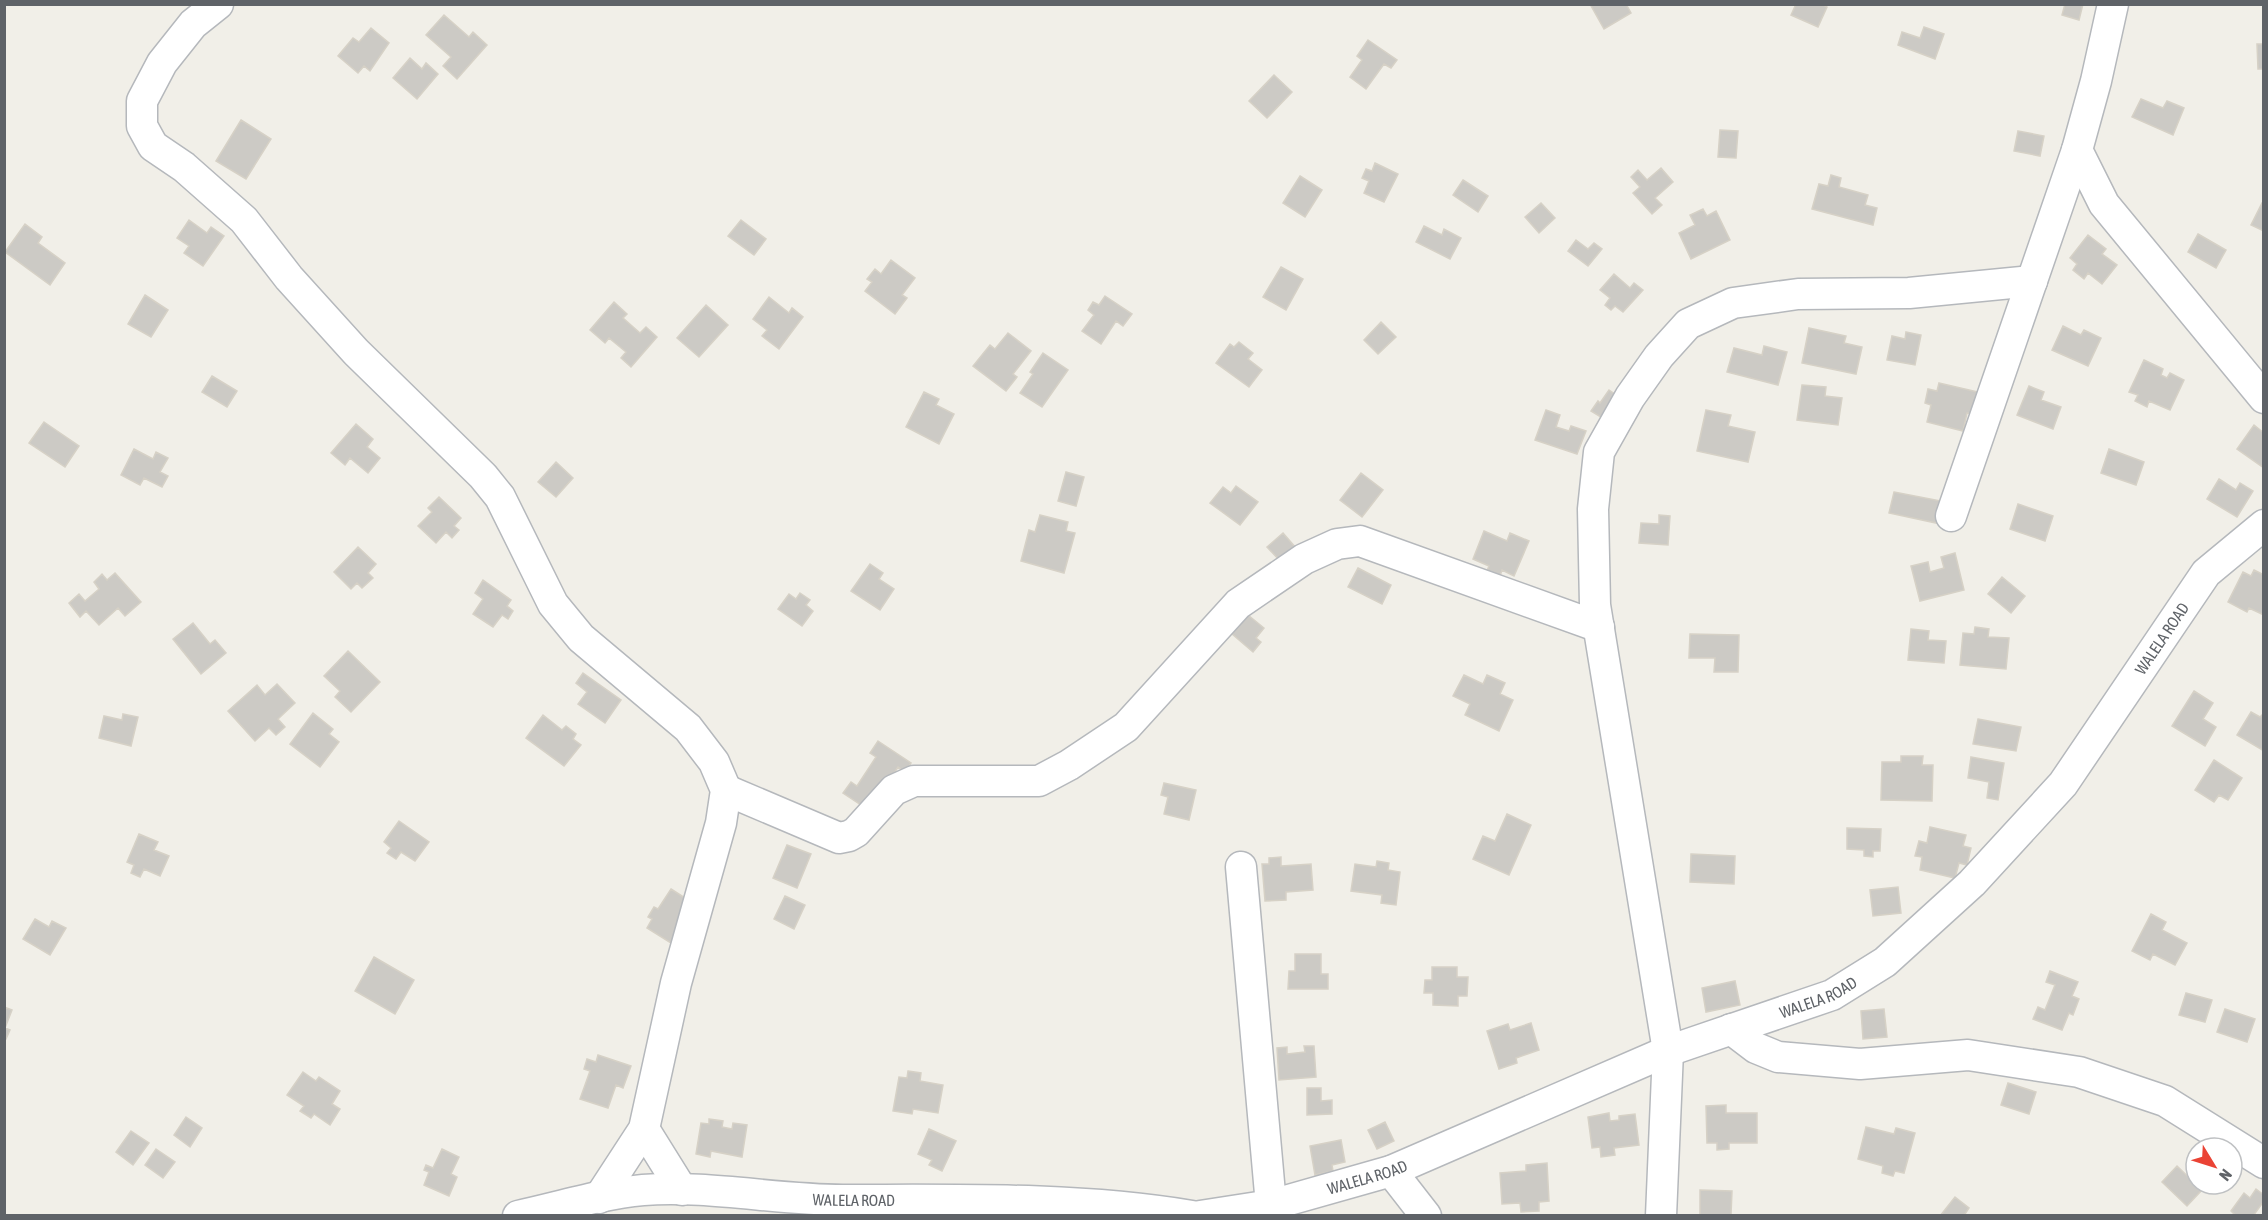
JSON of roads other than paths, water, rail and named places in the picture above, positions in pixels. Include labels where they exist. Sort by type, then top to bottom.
[{"type":"street","points":[[218,4],[186,32],[162,63],[142,101],[142,126],[153,146],[184,166],[244,220],[289,278],[356,352],[483,476],[500,497],[553,604],[581,638],[688,728],[714,762],[726,790],[722,823],[676,983],[644,1129],[599,1198]]},
{"type":"street","points":[[1951,516],[2077,150],[2096,81],[2113,4]]},
{"type":"street","points":[[2077,150],[2104,204],[2264,398]]},
{"type":"street","points":[[1661,1215],[1668,1051],[1595,605],[1593,509],[1599,452],[1630,397],[1659,356],[1688,324],[1733,303],[1798,294],[1909,293],[2032,281]]},
{"type":"street","name":"WALELA ROAD","points":[[1200,1215],[1271,1205],[1391,1171],[1668,1051],[1832,995],[1885,962],[1972,883],[2063,784],[2206,573],[2264,525]]},
{"type":"street","points":[[726,790],[839,837],[849,836],[856,832],[894,790],[914,781],[1039,781],[1069,765],[1126,727],[1238,604],[1304,559],[1337,544],[1360,541],[1599,627]]},
{"type":"street","points":[[1241,867],[1271,1205]]},
{"type":"street","points":[[1731,1029],[1756,1048],[1778,1057],[1860,1064],[1968,1055],[2079,1072],[2165,1101],[2264,1163]]},
{"type":"street","points":[[644,1129],[682,1190]]},
{"type":"street","points":[[1391,1171],[1426,1215]]},
{"type":"street","name":"WALELA ROAD","points":[[518,1215],[643,1190],[682,1190],[827,1200],[1033,1201],[1138,1207],[1192,1215]]}]
